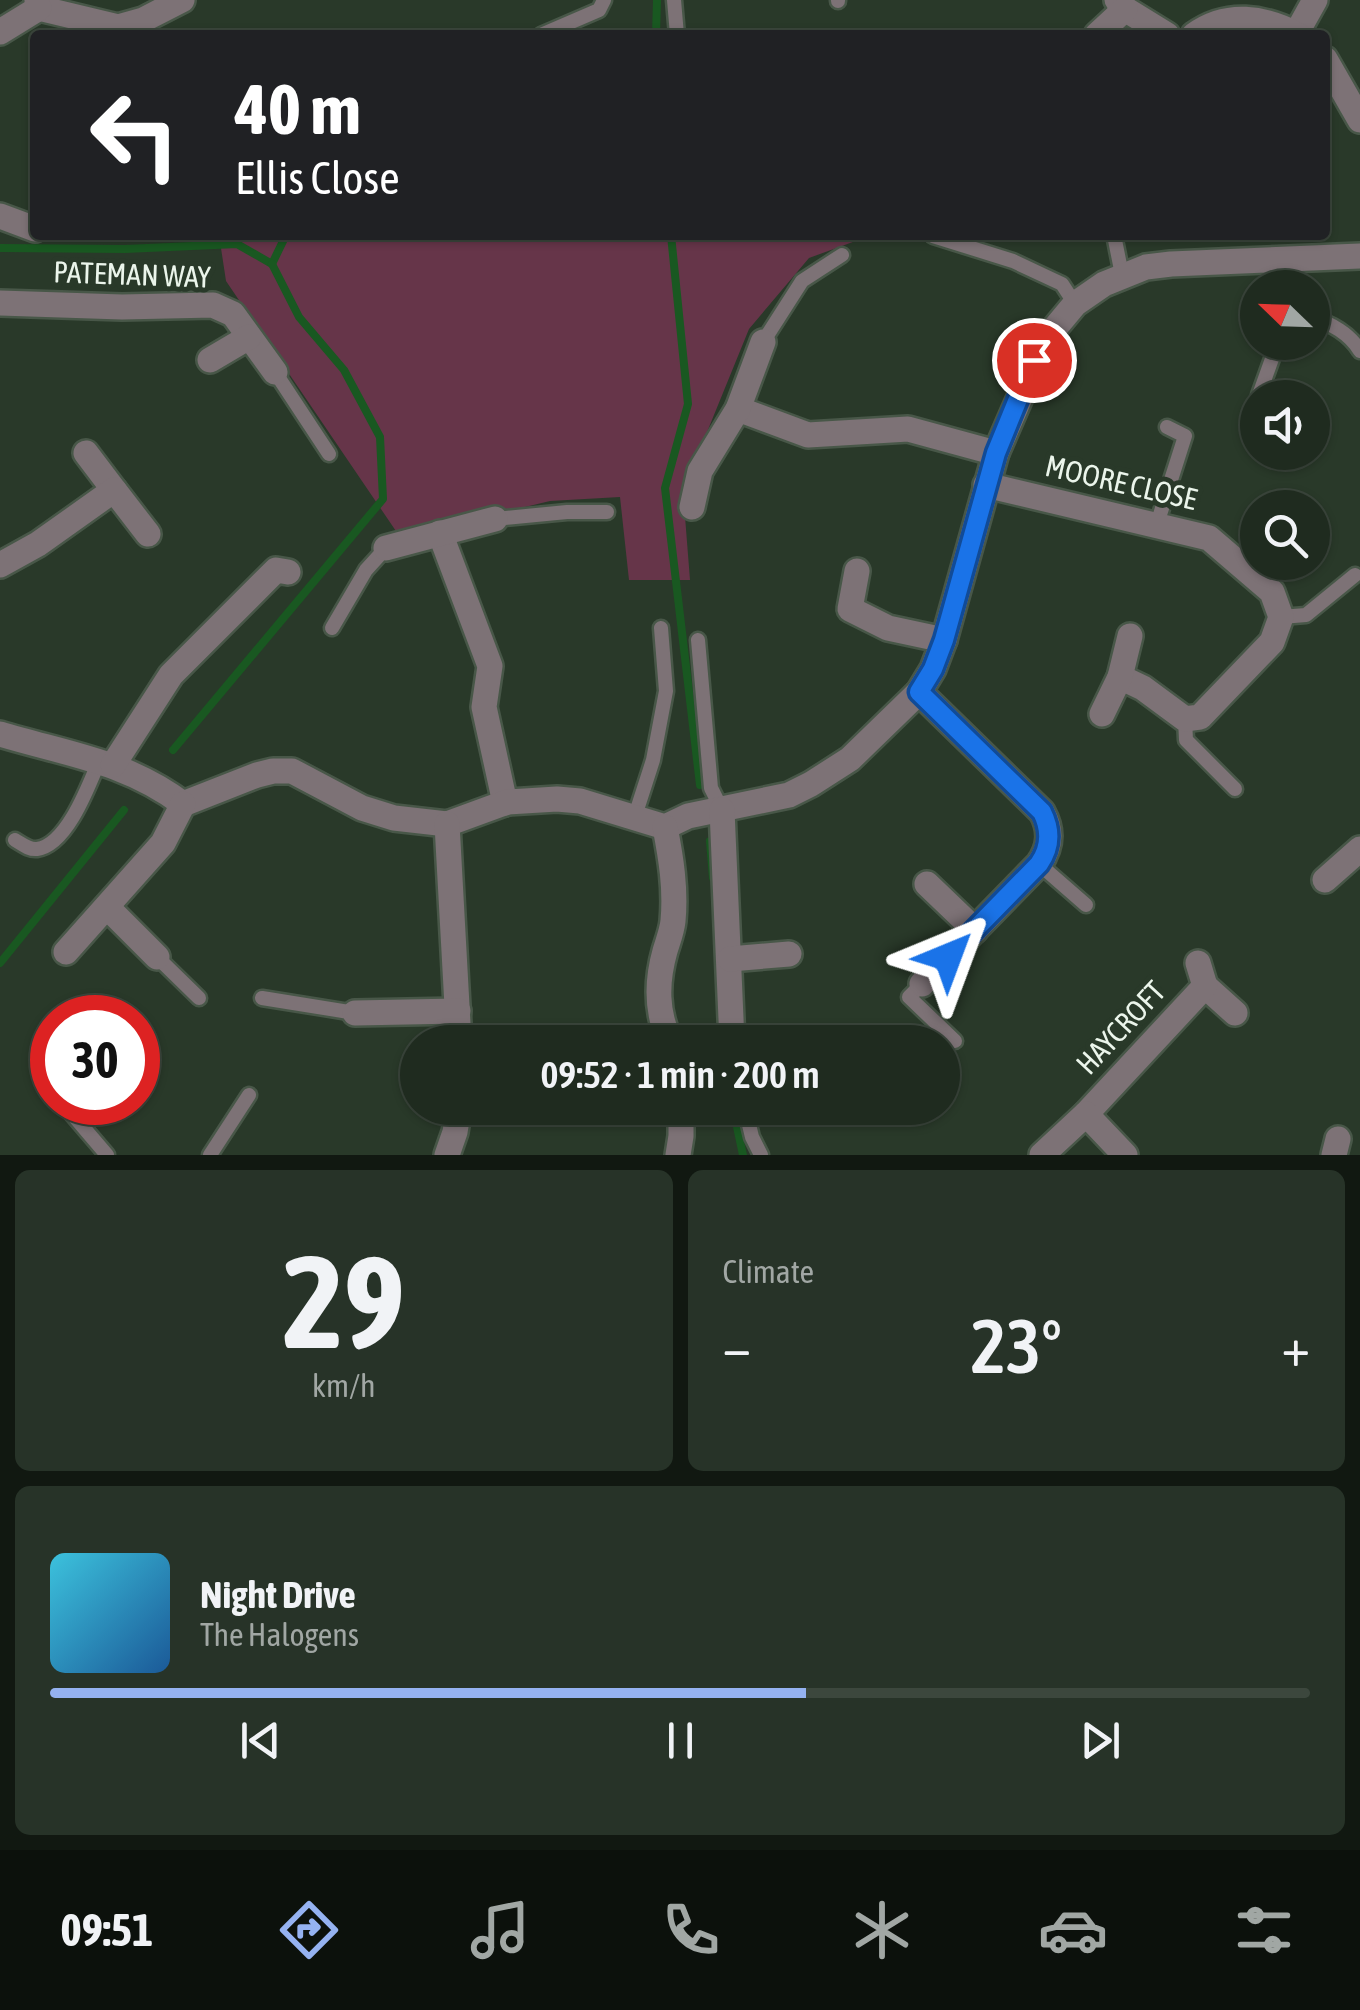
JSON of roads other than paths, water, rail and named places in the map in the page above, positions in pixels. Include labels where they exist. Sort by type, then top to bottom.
[{"type":"street","points":[[1299,30],[1314,0]]},
{"type":"street","points":[[0,32],[38,4],[118,27],[143,20],[180,1]]},
{"type":"street","points":[[1101,30],[1127,3],[1161,30]]},
{"type":"street","points":[[1202,30],[1213,23],[1242,18],[1287,30]]},
{"type":"street","points":[[1330,68],[1360,120]]},
{"type":"street","points":[[0,216],[30,227]]},
{"type":"street","points":[[66,952],[163,844],[182,804],[274,771],[292,771],[362,808],[394,818],[447,824],[505,803],[557,800],[580,801],[665,827],[688,816],[789,795],[811,784],[850,759],[919,692],[933,669],[996,453],[1045,340],[1076,304],[1104,284],[1146,267],[1360,256]]},
{"type":"street","name":"PATEMAN WAY","points":[[0,304],[213,305],[234,314],[276,372]]},
{"type":"street","points":[[210,360],[249,337]]},
{"type":"street","points":[[692,507],[700,470],[738,409],[762,342]]},
{"type":"street","points":[[738,409],[808,435],[908,429],[996,453]]},
{"type":"street","points":[[86,454],[148,534]]},
{"type":"street","name":"MOORE CLOSE","points":[[986,485],[1210,538],[1272,592],[1281,617]]},
{"type":"street","points":[[0,565],[38,544],[114,490]]},
{"type":"street","points":[[386,548],[495,518]]},
{"type":"street","points":[[440,534],[490,666],[484,706],[505,803]]},
{"type":"street","points":[[106,763],[171,675],[276,570],[288,572]]},
{"type":"street","points":[[857,571],[850,608],[888,628],[944,640]]},
{"type":"street","points":[[1120,677],[1143,688],[1184,719],[1200,717],[1272,642],[1281,617]]},
{"type":"street","points":[[1102,714],[1120,677],[1130,636]]},
{"type":"street","points":[[919,692],[1042,812],[1049,835],[1039,864],[922,984]]},
{"type":"street","points":[[0,734],[106,763],[160,788],[182,804]]},
{"type":"street","points":[[722,810],[732,1025]]},
{"type":"street","points":[[447,824],[458,1025]]},
{"type":"street","points":[[662,1025],[658,976],[673,924],[674,871],[665,827]]},
{"type":"street","points":[[1324,880],[1360,849]]},
{"type":"street","points":[[927,884],[975,930]]},
{"type":"street","points":[[106,907],[157,957]]},
{"type":"street","points":[[730,959],[789,954]]},
{"type":"street","name":"HAYCROFT","points":[[1042,1155],[1086,1114],[1201,974],[1235,1013]]},
{"type":"street","points":[[355,1012],[458,1011]]},
{"type":"street","name":"HAYCROFT","points":[[1086,1114],[1125,1155]]},
{"type":"street","points":[[447,1155],[456,1125]]},
{"type":"street","points":[[678,1155],[681,1125]]},
{"type":"lane","points":[[553,30],[599,10],[604,0]]},
{"type":"lane","points":[[674,0],[676,30]]},
{"type":"lane","points":[[946,240],[1013,261],[1062,284],[1076,304]]},
{"type":"lane","points":[[1115,240],[1122,275]]},
{"type":"lane","points":[[762,342],[802,281],[842,255]]},
{"type":"lane","points":[[1286,259],[1287,270]]},
{"type":"lane","points":[[1330,324],[1354,341],[1360,351]]},
{"type":"lane","points":[[276,372],[330,454]]},
{"type":"lane","points":[[1156,524],[1185,436],[1167,427]]},
{"type":"lane","points":[[495,518],[606,512]]},
{"type":"lane","points":[[332,628],[366,570],[386,548]]},
{"type":"lane","points":[[1281,617],[1306,615],[1355,575]]},
{"type":"lane","points":[[634,819],[653,760],[666,690],[661,628]]},
{"type":"lane","points":[[698,640],[710,788],[722,810]]},
{"type":"lane","points":[[1184,719],[1186,740],[1235,789]]},
{"type":"lane","points":[[15,840],[33,850],[66,828],[106,763]]},
{"type":"lane","points":[[1039,864],[1086,905]]},
{"type":"lane","points":[[157,957],[199,998]]},
{"type":"lane","points":[[922,984],[909,997],[938,1025]]},
{"type":"lane","points":[[262,998],[355,1012]]},
{"type":"lane","points":[[210,1155],[249,1095]]},
{"type":"lane","points":[[82,1125],[107,1155]]},
{"type":"lane","points":[[749,1125],[761,1155]]},
{"type":"waterway","points":[[656,30],[657,0]]},
{"type":"waterway","points":[[0,248],[125,249],[237,244],[272,264],[284,240]]},
{"type":"waterway","points":[[672,240],[688,404],[665,488],[700,785]]},
{"type":"waterway","points":[[173,750],[383,499],[380,437],[344,370],[299,317],[272,264]]},
{"type":"waterway","points":[[0,963],[124,810]]},
{"type":"waterway","points":[[710,841],[713,878]]},
{"type":"waterway","points":[[737,1125],[743,1155]]}]
